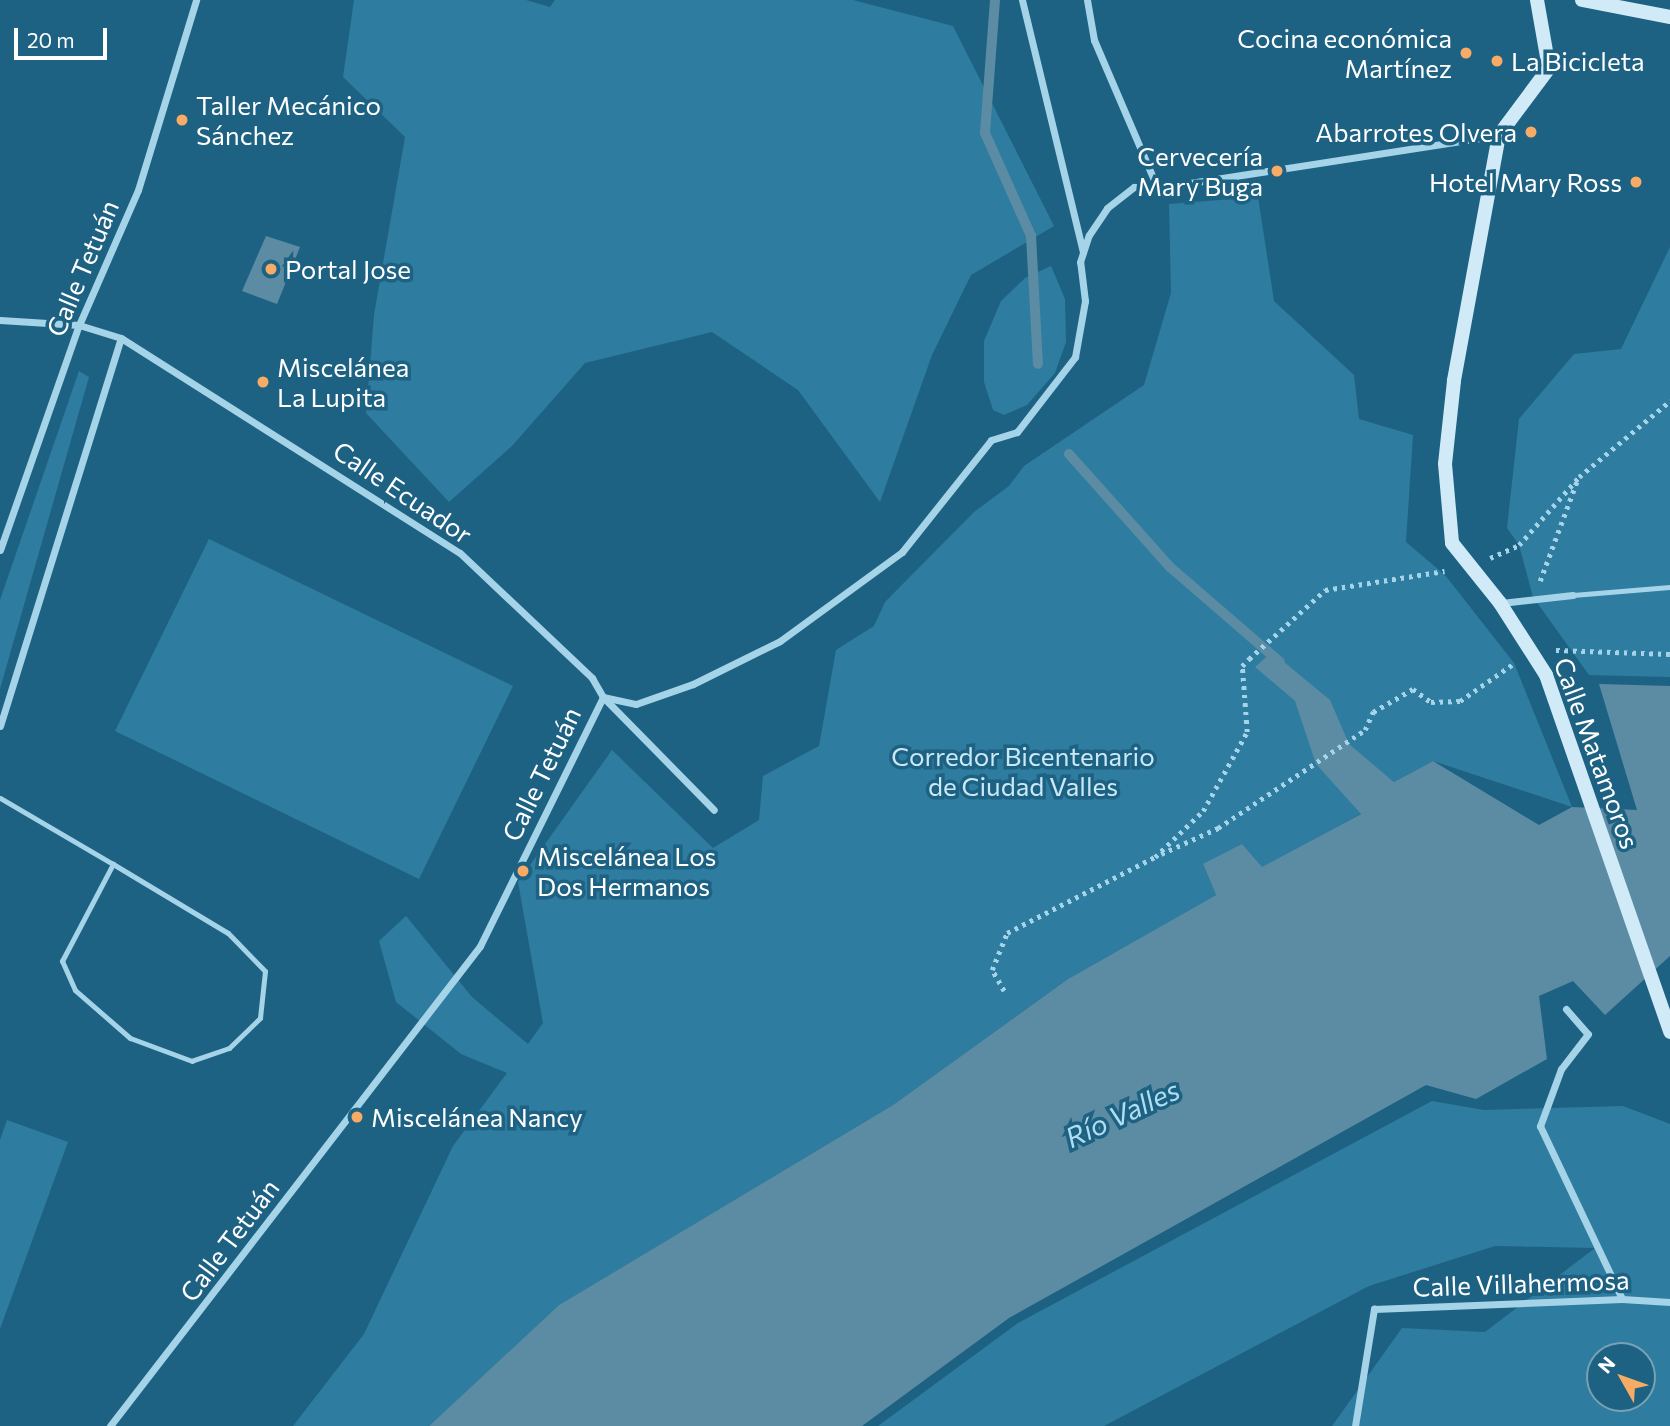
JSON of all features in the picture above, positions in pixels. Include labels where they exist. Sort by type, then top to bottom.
[{"type":"street","name":"Calle Tetuán","points":[[0,550],[79,325],[138,190],[196,0]]},
{"type":"street","points":[[1022,0],[1083,253]]},
{"type":"street","points":[[1087,0],[1094,40],[1157,187],[1499,135]]},
{"type":"street","name":"Calle Matamoros","points":[[1537,0],[1549,68],[1499,135],[1454,381],[1445,464],[1452,543],[1500,603],[1546,675],[1670,1032]]},
{"type":"street","points":[[1582,0],[1670,17]]},
{"type":"street","name":"Calle Tetuán","points":[[110,1426],[480,946],[603,697],[636,704],[693,684],[780,641],[902,552],[991,440],[1017,432],[1075,357],[1084,301],[1083,253],[1089,234],[1107,208],[1134,187],[1157,187]]},
{"type":"street","name":"Calle Ecuador","points":[[0,320],[79,325],[121,338],[460,553],[592,678],[603,697],[715,810]]},
{"type":"street","points":[[0,726],[121,338]]},
{"type":"street","points":[[1500,603],[1533,597],[1573,595]]},
{"type":"street","points":[[1566,1009],[1588,1034],[1561,1069],[1540,1126],[1622,1299]]},
{"type":"street","name":"Calle Villahermosa","points":[[1355,1426],[1374,1309],[1622,1299],[1670,1302]]},
{"type":"lane","points":[[1573,595],[1670,587]]},
{"type":"lane","points":[[0,798],[113,864],[228,933],[265,971],[260,1018],[229,1048],[192,1061],[130,1038],[75,990],[62,961],[113,864]]},
{"type":"path","points":[[1155,857],[1203,811],[1247,732],[1242,666],[1279,630],[1325,590],[1469,567],[1519,545],[1579,477],[1670,401]]},
{"type":"path","points":[[1533,597],[1579,477]]},
{"type":"path","points":[[1004,991],[992,970],[1007,933],[1155,857],[1218,828],[1302,768],[1365,730],[1373,712],[1413,689],[1431,702],[1460,701],[1531,649],[1670,654]]},
{"type":"green space","points":[[354,0],[526,0],[550,7],[555,0],[853,0],[953,26],[1054,226],[971,275],[932,355],[880,502],[798,390],[712,332],[585,363],[512,446],[449,502],[366,413],[374,315],[405,137],[343,77]]},
{"type":"green space","name":"Corredor Bicentenario de Ciudad Valles","points":[[1258,197],[1274,301],[1354,375],[1359,419],[1413,435],[1406,542],[1445,575],[1514,663],[1572,807],[1433,761],[1394,782],[1255,668],[1295,701],[1362,813],[1262,868],[1203,864],[1216,895],[1068,979],[893,1105],[559,1305],[429,1426],[293,1426],[364,1334],[453,1146],[507,1073],[461,1054],[396,1002],[379,941],[406,916],[472,997],[528,1044],[543,1023],[518,882],[612,750],[713,848],[759,820],[763,776],[819,746],[836,650],[874,626],[885,602],[974,512],[1009,486],[1024,466],[1144,385],[1171,293],[1169,204]]},
{"type":"green space","points":[[1670,247],[1670,677],[1589,675],[1533,597],[1519,545],[1507,528],[1519,419],[1574,354],[1621,349]]},
{"type":"green space","points":[[1051,266],[1065,299],[1066,342],[1055,373],[1027,405],[1004,415],[993,410],[984,382],[984,341],[1001,301],[1025,278]]},
{"type":"green space","points":[[79,371],[89,377],[0,689],[0,600]]},
{"type":"green space","points":[[209,539],[513,686],[419,879],[115,731]]},
{"type":"green space","points":[[1432,1101],[1484,1110],[1623,1106],[1670,1124],[1670,1426],[1332,1426],[1402,1328],[1485,1332],[1595,1248],[1495,1246],[1369,1286],[1104,1426],[878,1426],[1018,1323]]},
{"type":"green space","points":[[7,1120],[68,1142],[0,1329],[0,1140]]},
{"type":"water","name":"Portal Jose","points":[[266,236],[300,247],[277,304],[242,291]]},
{"type":"water","name":"Río Valles","points":[[1272,652],[1330,700],[1349,744],[1394,782],[1433,761],[1539,825],[1572,807],[1637,810],[1599,684],[1670,686],[1670,956],[1605,1015],[1573,981],[1539,996],[1547,1059],[1476,1099],[1426,1085],[1009,1318],[862,1426],[429,1426],[559,1305],[893,1105],[1068,979],[1216,895],[1203,864],[1242,844],[1262,867],[1361,814],[1316,764],[1295,701],[1255,667]]},
{"type":"waterway","points":[[995,0],[985,133],[1031,236],[1038,364]]},
{"type":"waterway","points":[[1069,454],[1170,567],[1280,662]]},
{"type":"place","name":"Cocina económica Martínez","points":[[1466,53]]},
{"type":"place","name":"La Bicicleta","points":[[1497,61]]},
{"type":"place","name":"Taller Mecánico Sánchez","points":[[182,120]]},
{"type":"place","name":"Abarrotes Olvera","points":[[1531,132]]},
{"type":"place","name":"Cervecería Mary Buga","points":[[1277,171]]},
{"type":"place","name":"Hotel Mary Ross","points":[[1636,182]]},
{"type":"place","name":"Portal Jose","points":[[271,269]]},
{"type":"place","name":"Miscelánea La Lupita","points":[[263,382]]},
{"type":"place","name":"Miscelánea Los Dos Hermanos","points":[[523,871]]},
{"type":"place","name":"Miscelánea Nancy","points":[[357,1117]]}]
